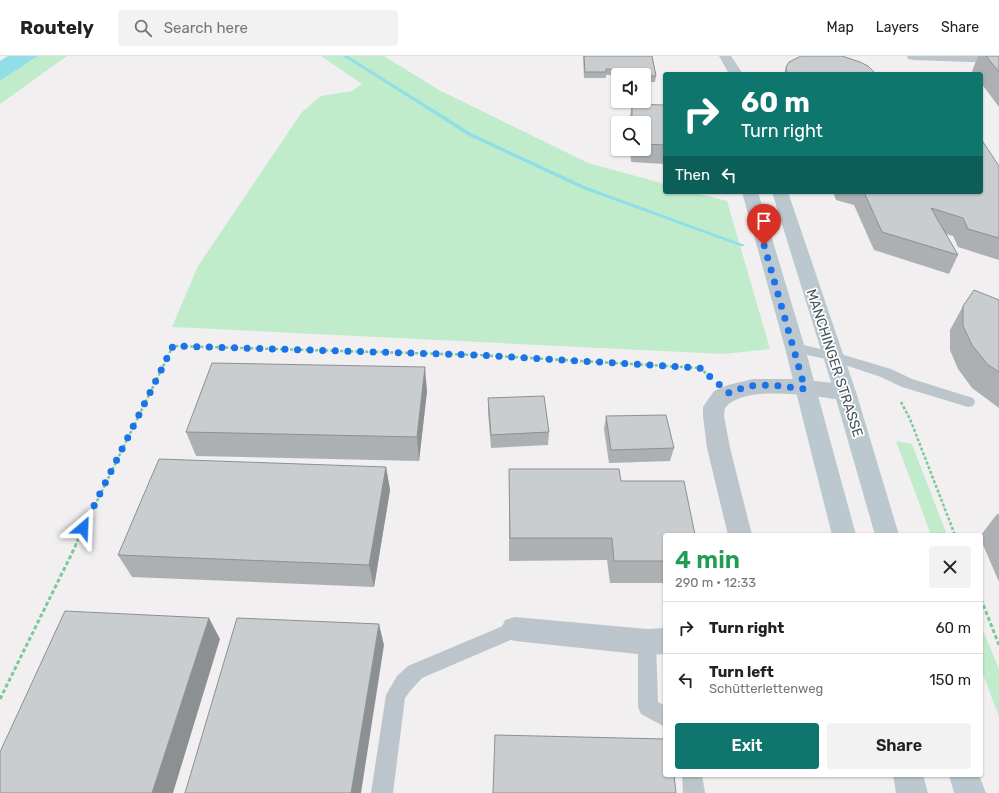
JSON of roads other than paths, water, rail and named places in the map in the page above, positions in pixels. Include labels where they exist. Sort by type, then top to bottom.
[{"type":"main road","points":[[718,71],[720,56]]},
{"type":"main road","points":[[725,56],[735,72]]},
{"type":"main road","points":[[751,194],[795,348],[843,533]]},
{"type":"main road","name":"MANCHINGER STRASSE","points":[[781,194],[832,356],[845,392],[887,533]]},
{"type":"main road","points":[[908,777],[912,793]]},
{"type":"main road","points":[[965,777],[970,793]]},
{"type":"street","points":[[913,56],[999,59]]},
{"type":"street","points":[[740,533],[714,428],[714,407],[719,399],[729,393],[748,386],[772,385],[845,392]]},
{"type":"street","points":[[515,629],[656,642]]},
{"type":"lane","points":[[795,348],[832,356],[886,373],[907,383],[968,402]]},
{"type":"lane","points":[[382,793],[396,695],[404,683],[415,672],[515,629]]},
{"type":"lane","points":[[656,642],[648,707],[663,716]]},
{"type":"lane","points":[[692,777],[694,793]]},
{"type":"water","points":[[8,56],[38,56],[0,81],[0,61]]},
{"type":"waterway","points":[[345,56],[471,135],[585,188],[742,245]]}]
